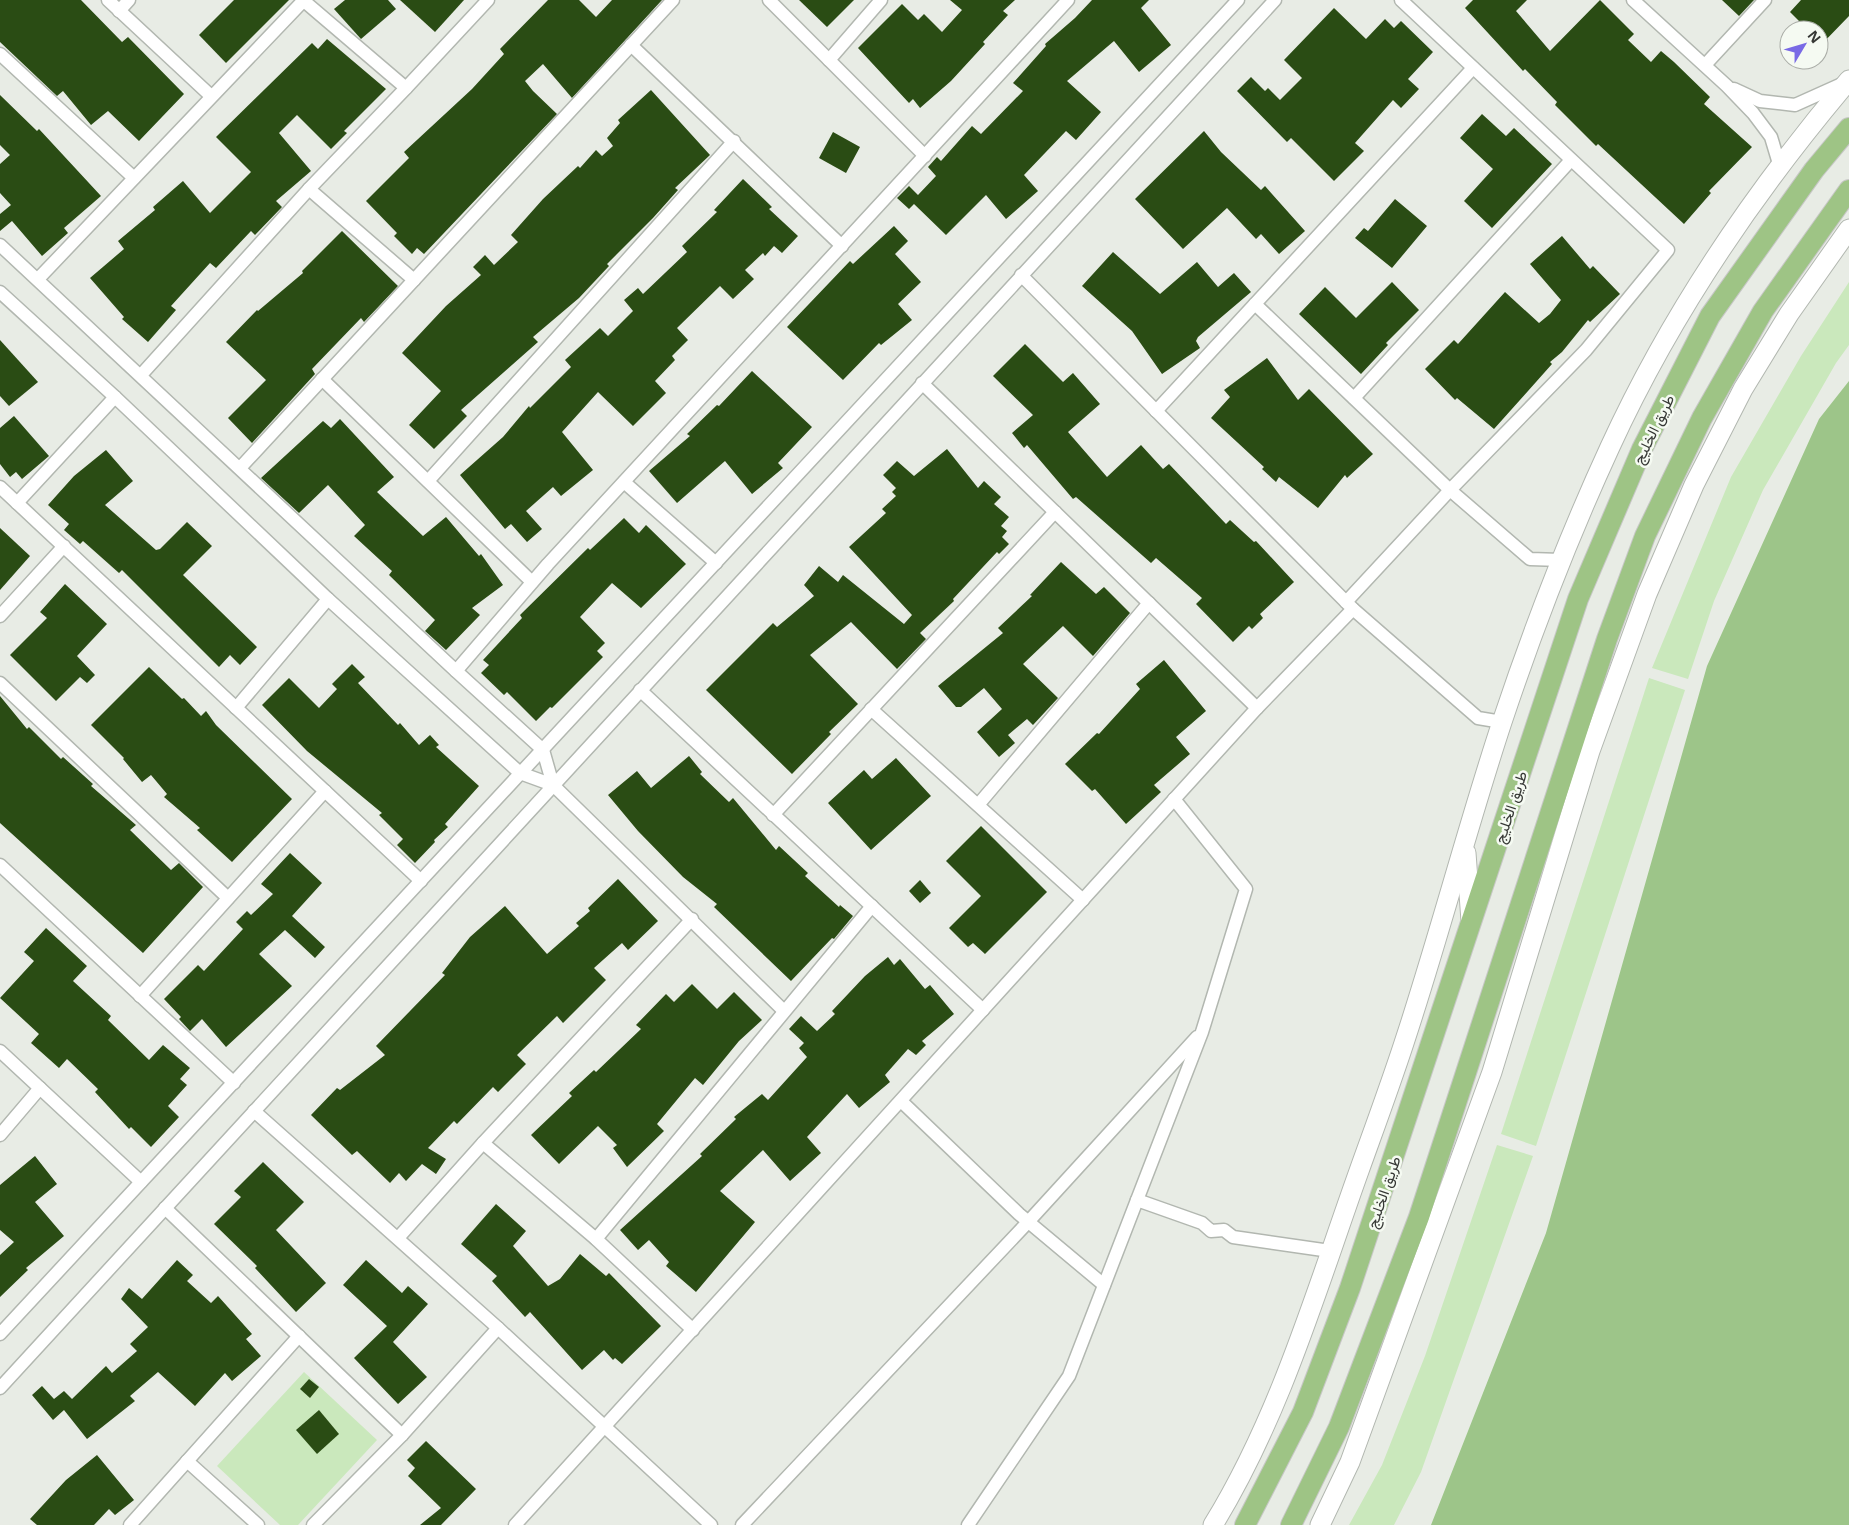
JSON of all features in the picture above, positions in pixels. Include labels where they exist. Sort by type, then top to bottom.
[{"type":"main road","points":[[1213,1525],[1235,1490],[1266,1425],[1404,1043],[1502,722],[1561,560],[1610,446],[1662,343],[1713,262],[1780,167],[1848,81]]},
{"type":"main road","name":"طريق الخليج","points":[[1245,1525],[1303,1412],[1350,1288],[1578,599],[1642,449],[1710,316],[1814,170],[1849,128]]},
{"type":"main road","points":[[1291,1525],[1339,1427],[1416,1226],[1603,648],[1645,536],[1702,418],[1763,311],[1849,190]]},
{"type":"main road","points":[[1320,1525],[1357,1444],[1492,1072],[1590,751],[1647,594],[1694,485],[1743,389],[1789,314],[1849,229]]},
{"type":"main road","points":[[1466,842],[1471,925]]},
{"type":"street","points":[[108,0],[211,96]]},
{"type":"street","points":[[119,11],[129,0]]},
{"type":"street","points":[[38,280],[304,0],[406,88]]},
{"type":"street","points":[[141,376],[309,189],[488,0]]},
{"type":"street","points":[[240,468],[673,0]]},
{"type":"street","points":[[769,0],[925,156]]},
{"type":"street","points":[[829,60],[881,0]]},
{"type":"street","points":[[456,671],[532,582],[1068,0]]},
{"type":"street","points":[[0,1334],[1238,0]]},
{"type":"street","points":[[0,1388],[922,382],[1276,0]]},
{"type":"street","points":[[515,1525],[1257,708],[1450,490],[1586,350],[1668,250],[1401,0]]},
{"type":"street","points":[[1633,0],[1728,86],[1753,113],[1770,137],[1780,167]]},
{"type":"street","points":[[1705,66],[1765,0]]},
{"type":"street","points":[[632,45],[842,246]]},
{"type":"street","points":[[0,54],[134,178]]},
{"type":"street","points":[[1156,410],[1473,68]]},
{"type":"street","points":[[1728,86],[1760,101],[1795,105],[1848,81]]},
{"type":"street","points":[[428,480],[734,141]]},
{"type":"street","points":[[1354,398],[1571,160]]},
{"type":"street","points":[[309,189],[414,280]]},
{"type":"street","points":[[0,245],[543,750],[553,785]]},
{"type":"street","points":[[1021,275],[1350,605],[1478,718],[1502,722]]},
{"type":"street","points":[[0,292],[115,397],[328,599],[520,773],[553,785],[784,1011]]},
{"type":"street","points":[[1255,304],[1450,490],[1530,559],[1561,560]]},
{"type":"street","points":[[322,379],[532,582]]},
{"type":"street","points":[[922,382],[1257,708]]},
{"type":"street","points":[[17,503],[115,397]]},
{"type":"street","points":[[624,482],[716,562]]},
{"type":"street","points":[[0,486],[421,881]]},
{"type":"street","points":[[774,814],[1055,512]]},
{"type":"street","points":[[0,616],[64,546]]},
{"type":"street","points":[[236,708],[328,599]]},
{"type":"street","points":[[978,805],[1149,603]]},
{"type":"street","points":[[0,683],[228,898]]},
{"type":"street","points":[[640,690],[983,1010]]},
{"type":"street","points":[[871,709],[1083,900]]},
{"type":"street","points":[[140,996],[325,791]]},
{"type":"street","points":[[968,1525],[1069,1376],[1202,1032],[1246,889],[1174,799]]},
{"type":"street","points":[[0,865],[234,1082]]},
{"type":"street","points":[[596,1239],[872,906]]},
{"type":"street","points":[[398,1238],[483,1143],[692,920]]},
{"type":"street","points":[[742,1525],[1028,1222],[1202,1032]]},
{"type":"street","points":[[0,1051],[141,1182]]},
{"type":"street","points":[[0,1135],[40,1088]]},
{"type":"street","points":[[901,1101],[1028,1222],[1104,1285]]},
{"type":"street","points":[[254,1111],[498,1328],[710,1525]]},
{"type":"street","points":[[483,1143],[596,1239],[693,1330]]},
{"type":"street","points":[[1137,1200],[1202,1223],[1211,1231],[1224,1230],[1233,1237],[1330,1251]]},
{"type":"street","points":[[165,1208],[402,1435]]},
{"type":"street","points":[[313,1525],[402,1435],[498,1328]]},
{"type":"street","points":[[130,1525],[299,1336]]},
{"type":"street","points":[[187,1461],[258,1525]]},
{"type":"shaded area","points":[[1849,282],[1849,345],[1836,363],[1763,490],[1714,601],[1688,679],[1652,668],[1731,477],[1801,356]]},
{"type":"shaded area","points":[[1849,381],[1849,1525],[1431,1525],[1546,1233],[1707,666],[1819,419]]},
{"type":"shaded area","points":[[1649,678],[1685,690],[1536,1146],[1501,1134]]},
{"type":"shaded area","points":[[1497,1145],[1533,1156],[1421,1472],[1394,1525],[1349,1525],[1382,1465],[1425,1356]]},
{"type":"shaded area","points":[[304,1372],[377,1440],[298,1525],[280,1525],[217,1466]]},
{"type":"building","points":[[0,0],[81,0],[122,42],[128,37],[184,94],[139,141],[108,111],[91,125],[63,91],[57,96],[0,42]]},
{"type":"building","points":[[234,0],[289,0],[226,63],[199,35]]},
{"type":"building","points":[[345,0],[388,0],[396,9],[361,39],[334,9]]},
{"type":"building","points":[[400,0],[464,0],[435,32]]},
{"type":"building","points":[[548,0],[579,0],[596,17],[612,0],[662,0],[572,98],[543,64],[525,81],[557,114],[424,254],[417,248],[412,254],[394,236],[397,233],[366,201],[409,158],[404,152],[472,89],[504,54],[500,49]]},
{"type":"building","points":[[799,0],[854,0],[827,27]]},
{"type":"building","points":[[950,0],[1015,0],[1003,11],[1008,15],[983,42],[985,44],[951,81],[920,108],[913,99],[909,103],[858,48],[902,4],[918,20],[924,14],[942,32],[962,10]]},
{"type":"building","points":[[1092,0],[1149,0],[1141,8],[1171,45],[1139,72],[1114,41],[1067,81],[1101,112],[1076,140],[1066,131],[1024,175],[1038,191],[1006,219],[986,195],[946,235],[914,204],[909,209],[897,198],[909,186],[918,195],[936,176],[928,167],[937,157],[941,161],[972,126],[981,134],[1023,91],[1013,83],[1046,46],[1045,44],[1075,18]]},
{"type":"building","points":[[1473,0],[1527,0],[1516,11],[1550,51],[1600,0],[1634,34],[1628,40],[1651,62],[1661,51],[1674,62],[1710,97],[1704,104],[1752,147],[1709,191],[1711,193],[1684,224],[1598,144],[1596,146],[1555,105],[1557,102],[1525,69],[1523,71],[1465,8]]},
{"type":"building","points":[[1722,0],[1754,0],[1739,16]]},
{"type":"building","points":[[1801,0],[1849,0],[1849,16],[1829,37],[1829,20],[1798,20],[1790,12]]},
{"type":"building","points":[[1334,8],[1366,39],[1385,19],[1394,28],[1401,21],[1433,52],[1408,79],[1419,89],[1401,108],[1393,100],[1355,143],[1364,151],[1334,181],[1291,138],[1287,142],[1237,91],[1251,77],[1265,91],[1268,88],[1280,100],[1302,78],[1284,60]]},
{"type":"building","points":[[327,39],[386,89],[344,131],[347,133],[331,149],[297,115],[279,133],[311,171],[276,201],[282,207],[255,235],[251,231],[216,268],[210,263],[171,306],[176,310],[148,342],[122,319],[124,317],[90,278],[124,249],[118,241],[155,210],[153,207],[183,181],[210,213],[251,172],[216,137],[312,43],[318,49]]},
{"type":"building","points":[[651,90],[710,155],[675,188],[678,190],[607,264],[609,266],[579,298],[533,337],[538,342],[461,410],[467,416],[434,449],[409,425],[441,391],[402,353],[446,306],[481,275],[473,267],[485,255],[494,265],[518,242],[511,235],[543,199],[578,166],[580,168],[596,150],[602,156],[613,146],[607,138],[620,123],[618,120]]},
{"type":"building","points":[[0,95],[37,131],[39,129],[101,196],[64,228],[68,233],[42,256],[12,221],[0,231],[0,214],[11,205],[0,193],[0,164],[10,155],[0,145]]},
{"type":"building","points":[[1482,114],[1506,136],[1514,128],[1552,164],[1492,228],[1464,201],[1493,169],[1460,138]]},
{"type":"building","points":[[1204,131],[1221,152],[1261,190],[1265,186],[1305,231],[1279,254],[1261,234],[1256,239],[1227,208],[1183,249],[1135,199]]},
{"type":"building","points":[[833,132],[860,147],[846,173],[819,158]]},
{"type":"building","points":[[743,179],[772,207],[769,209],[798,236],[782,253],[774,246],[765,256],[763,253],[745,270],[754,279],[733,299],[720,286],[677,328],[688,340],[672,356],[675,360],[655,381],[666,393],[633,426],[598,392],[562,432],[593,470],[561,496],[553,487],[526,511],[542,529],[527,542],[511,524],[505,529],[460,475],[503,437],[529,406],[530,408],[571,367],[565,360],[600,328],[608,336],[633,311],[624,300],[638,288],[643,294],[687,252],[682,246],[717,212],[714,210]]},
{"type":"building","points":[[1395,199],[1427,226],[1392,268],[1355,238],[1364,228],[1368,231]]},
{"type":"building","points":[[894,226],[908,241],[895,254],[921,282],[898,304],[912,320],[881,345],[879,343],[843,380],[787,327],[850,261],[853,264]]},
{"type":"building","points":[[342,231],[398,286],[364,322],[361,318],[312,369],[315,374],[252,443],[228,418],[266,380],[226,342],[257,310],[303,273],[302,271]]},
{"type":"building","points":[[1562,236],[1590,269],[1593,266],[1620,294],[1590,322],[1588,320],[1494,429],[1457,398],[1455,400],[1425,369],[1454,340],[1458,344],[1505,292],[1539,323],[1550,314],[1561,300],[1530,264]]},
{"type":"building","points":[[1113,252],[1160,294],[1197,262],[1218,287],[1234,273],[1251,292],[1198,337],[1196,341],[1200,348],[1162,374],[1132,331],[1082,286]]},
{"type":"building","points":[[1392,282],[1419,310],[1386,343],[1388,345],[1361,374],[1299,314],[1325,287],[1356,318]]},
{"type":"building","points":[[0,340],[38,382],[9,406],[0,396]]},
{"type":"building","points":[[1025,344],[1063,382],[1073,373],[1100,404],[1068,432],[1107,477],[1141,445],[1163,469],[1169,464],[1226,524],[1230,520],[1254,542],[1256,541],[1294,582],[1260,614],[1263,618],[1252,629],[1249,626],[1233,642],[1196,604],[1202,598],[1156,558],[1151,563],[1076,497],[1073,499],[1027,445],[1024,448],[1012,433],[1033,415],[993,376]]},
{"type":"building","points":[[1267,358],[1298,400],[1309,389],[1373,454],[1347,478],[1345,475],[1318,508],[1279,477],[1276,482],[1262,469],[1264,467],[1211,418],[1230,397],[1224,390]]},
{"type":"building","points":[[752,371],[812,427],[778,463],[783,468],[752,494],[725,461],[677,503],[649,471],[690,436],[687,434],[717,405],[719,406]]},
{"type":"building","points":[[14,416],[49,456],[22,479],[16,472],[10,477],[0,464],[0,428]]},
{"type":"building","points":[[340,419],[394,477],[377,492],[423,536],[446,517],[479,556],[481,554],[503,585],[472,608],[480,615],[446,650],[425,631],[435,620],[389,575],[392,571],[354,536],[365,525],[328,485],[299,513],[261,478],[323,421],[331,428]]},
{"type":"building","points":[[947,449],[978,488],[984,481],[1001,497],[994,504],[1009,517],[1001,526],[1007,531],[1002,537],[1009,544],[999,554],[997,552],[953,599],[954,601],[920,633],[926,639],[897,669],[851,622],[810,655],[858,704],[829,732],[831,734],[792,774],[706,690],[773,623],[777,627],[814,596],[804,585],[819,566],[838,582],[843,575],[904,624],[912,615],[849,547],[886,513],[882,509],[896,496],[892,492],[896,488],[883,475],[897,461],[914,476]]},
{"type":"building","points":[[106,450],[133,481],[105,505],[156,550],[160,549],[187,522],[212,546],[183,575],[257,647],[240,665],[230,655],[219,667],[122,570],[119,573],[83,541],[80,544],[64,530],[69,524],[48,505],[74,476]]},
{"type":"building","points":[[624,518],[639,533],[646,525],[686,564],[641,608],[612,583],[580,617],[605,643],[597,651],[603,657],[552,708],[550,707],[536,721],[507,692],[504,695],[481,673],[489,665],[483,660],[522,618],[520,615],[588,548],[590,550]]},
{"type":"building","points":[[0,528],[30,556],[0,590]]},
{"type":"building","points":[[1061,562],[1096,594],[1104,587],[1130,613],[1093,656],[1063,626],[1023,664],[1058,698],[1033,725],[1027,719],[1008,735],[1015,743],[999,757],[977,732],[1002,709],[984,688],[961,707],[956,707],[938,686],[1003,633],[998,628],[1032,596],[1030,595]]},
{"type":"building","points":[[65,584],[107,624],[77,656],[95,675],[87,683],[80,677],[56,701],[10,655],[47,618],[40,612]]},
{"type":"building","points":[[1164,660],[1206,711],[1176,737],[1190,754],[1154,785],[1161,792],[1126,824],[1095,789],[1092,791],[1065,764],[1097,733],[1099,734],[1140,689],[1136,684]]},
{"type":"building","points":[[352,664],[365,677],[358,683],[398,725],[400,723],[419,745],[430,735],[439,745],[436,747],[479,786],[445,824],[448,827],[434,840],[435,842],[415,863],[397,845],[403,839],[379,815],[382,813],[307,751],[262,705],[289,678],[319,708],[337,689],[332,684]]},
{"type":"building","points":[[149,667],[201,716],[206,711],[216,725],[292,799],[232,862],[197,830],[200,828],[164,797],[167,794],[151,775],[142,782],[124,758],[91,725]]},
{"type":"building","points":[[0,696],[27,729],[29,727],[61,759],[63,757],[93,784],[91,786],[136,825],[130,830],[171,870],[179,863],[203,887],[143,953],[0,823]]},
{"type":"building","points":[[689,756],[702,772],[700,774],[729,802],[733,798],[776,850],[779,846],[808,873],[805,876],[839,907],[840,905],[853,916],[834,939],[832,938],[791,981],[714,907],[717,904],[683,877],[638,831],[608,795],[637,771],[651,788]]},
{"type":"building","points":[[896,758],[931,796],[871,850],[828,803],[864,770],[872,779]]},
{"type":"building","points":[[981,826],[1047,892],[985,954],[973,943],[968,947],[949,928],[981,896],[946,861]]},
{"type":"building","points":[[290,853],[322,883],[292,916],[325,947],[315,958],[285,930],[259,954],[292,986],[226,1047],[202,1019],[190,1031],[179,1019],[181,1017],[164,999],[198,965],[204,971],[243,929],[236,922],[247,911],[251,915],[273,894],[261,884]]},
{"type":"building","points":[[618,879],[658,921],[628,950],[622,943],[594,968],[606,980],[563,1023],[557,1016],[517,1055],[526,1064],[498,1092],[493,1087],[457,1124],[454,1121],[428,1148],[446,1159],[436,1174],[422,1164],[406,1181],[399,1173],[390,1183],[357,1151],[352,1155],[311,1115],[337,1088],[340,1090],[385,1055],[376,1046],[445,975],[442,973],[470,937],[505,906],[547,954],[579,926],[576,923],[590,911],[588,908]]},
{"type":"building","points":[[920,880],[931,893],[920,903],[909,891]]},
{"type":"building","points":[[46,928],[87,966],[73,981],[111,1016],[108,1020],[149,1060],[163,1045],[190,1068],[180,1079],[187,1085],[168,1106],[179,1117],[151,1147],[131,1127],[129,1129],[95,1092],[98,1089],[67,1059],[59,1068],[31,1043],[39,1034],[0,998],[34,961],[24,952]]},
{"type":"building","points":[[888,957],[894,965],[900,959],[925,989],[930,985],[954,1014],[922,1041],[926,1045],[916,1055],[908,1049],[885,1075],[890,1082],[859,1108],[847,1094],[807,1137],[821,1153],[790,1181],[763,1150],[720,1191],[755,1222],[696,1292],[666,1266],[669,1262],[649,1240],[638,1250],[620,1230],[702,1156],[700,1154],[736,1119],[734,1117],[762,1094],[768,1100],[807,1057],[799,1048],[804,1043],[789,1029],[801,1016],[817,1031],[835,1014],[832,1011],[865,976]]},
{"type":"building","points":[[692,984],[717,1009],[734,992],[762,1020],[739,1041],[703,1085],[695,1078],[657,1124],[664,1131],[627,1167],[613,1148],[617,1145],[598,1126],[559,1164],[531,1135],[572,1096],[569,1093],[594,1070],[596,1072],[641,1029],[636,1025],[666,994],[674,1002]]},
{"type":"building","points":[[35,1156],[57,1184],[35,1202],[64,1236],[26,1268],[28,1270],[0,1297],[0,1255],[14,1242],[0,1230],[0,1185]]},
{"type":"building","points":[[263,1162],[304,1202],[276,1230],[326,1283],[296,1312],[255,1268],[257,1266],[214,1224],[241,1197],[234,1191]]},
{"type":"building","points":[[496,1204],[526,1231],[513,1246],[548,1286],[560,1279],[580,1254],[606,1276],[609,1273],[661,1326],[622,1364],[615,1358],[613,1360],[604,1350],[582,1370],[530,1312],[525,1317],[492,1281],[497,1276],[461,1244]]},
{"type":"building","points":[[177,1260],[193,1275],[187,1281],[211,1303],[218,1296],[252,1334],[246,1339],[261,1356],[232,1381],[225,1373],[195,1406],[158,1372],[130,1396],[135,1401],[87,1439],[64,1410],[53,1420],[32,1395],[42,1386],[54,1399],[64,1391],[72,1399],[106,1366],[112,1373],[137,1351],[130,1344],[148,1327],[121,1299],[129,1288],[142,1299]]},
{"type":"building","points":[[366,1260],[402,1293],[408,1286],[428,1304],[393,1342],[427,1377],[398,1404],[354,1358],[387,1326],[343,1285]]},
{"type":"building","points":[[309,1379],[319,1387],[310,1398],[300,1389]]},
{"type":"building","points":[[319,1410],[339,1434],[317,1454],[296,1430]]},
{"type":"building","points":[[426,1441],[476,1489],[441,1525],[420,1525],[441,1508],[408,1476],[415,1468],[407,1460]]},
{"type":"building","points":[[97,1455],[134,1500],[115,1515],[109,1509],[94,1525],[37,1525],[30,1519],[66,1480]]}]
